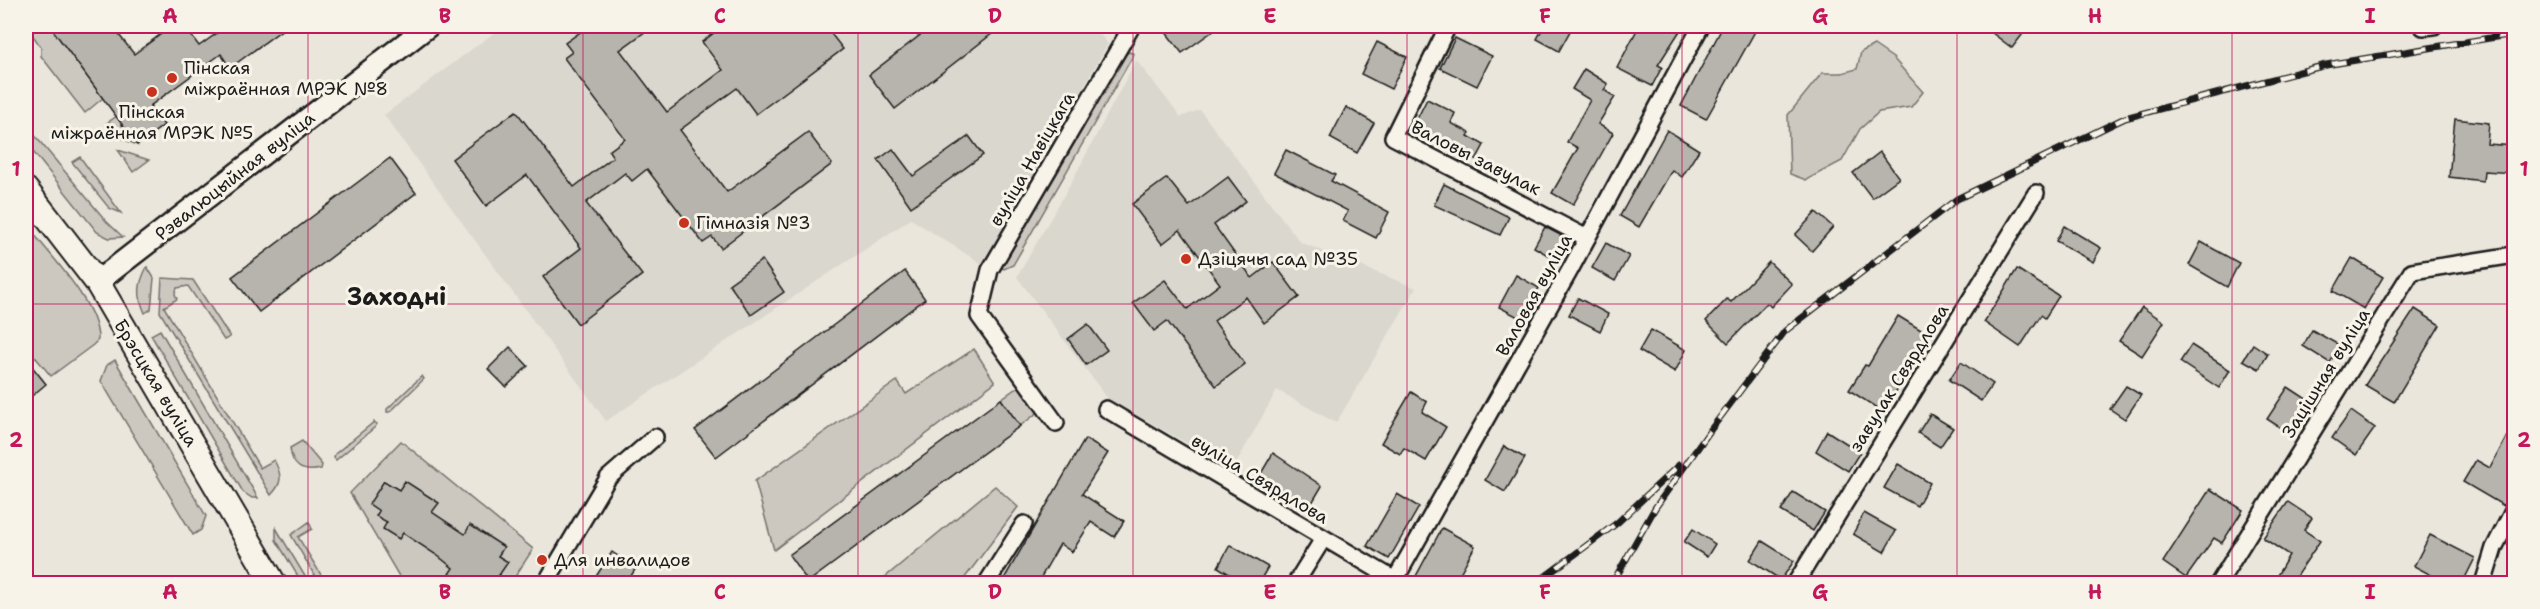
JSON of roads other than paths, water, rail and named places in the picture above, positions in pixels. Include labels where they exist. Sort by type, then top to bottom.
[{"type":"main road","name":"Брэсцкая вуліца","points":[[26,190],[98,282],[274,584]]},
{"type":"street","name":"Рэвалюцыйная вуліца","points":[[98,282],[428,26]]},
{"type":"street","name":"вуліца Навіцкага","points":[[1056,423],[980,316],[990,270],[1132,26]]},
{"type":"street","name":"Валовы завулак","points":[[1448,26],[1393,137],[1587,238]]},
{"type":"street","name":"Валовая вуліца","points":[[1395,580],[1587,238],[1701,26]]},
{"type":"street","name":"завулак Свярдлова","points":[[1795,584],[2036,193]]},
{"type":"street","name":"Зацішная вуліца","points":[[2218,584],[2412,271],[2514,255]]},
{"type":"street","name":"вуліца Свярдлова","points":[[1106,409],[1395,580]]},
{"type":"street","points":[[544,584],[608,478],[655,437]]},
{"type":"street","points":[[2483,584],[2494,548],[2514,509]]},
{"type":"street","points":[[986,584],[1024,524]]},
{"type":"street","points":[[1295,584],[1323,539]]},
{"type":"railway","points":[[1612,584],[1655,508],[1785,331],[1957,199],[2125,118],[2326,65],[2514,34]]},
{"type":"railway","points":[[1535,584],[1617,523],[1679,465]]},
{"type":"place","name":"Пінская міжраённая МРЭК №8","points":[[172,78]]},
{"type":"place","name":"Пінская міжраённая МРЭК №5","points":[[152,92]]},
{"type":"place","name":"Гімназія №3","points":[[684,223]]},
{"type":"place","name":"Дзіцячы сад №35","points":[[1186,259]]},
{"type":"place","name":"Для инвалидов","points":[[542,560]]},
{"type":"district","name":"Заходні","points":[[397,297]]}]
